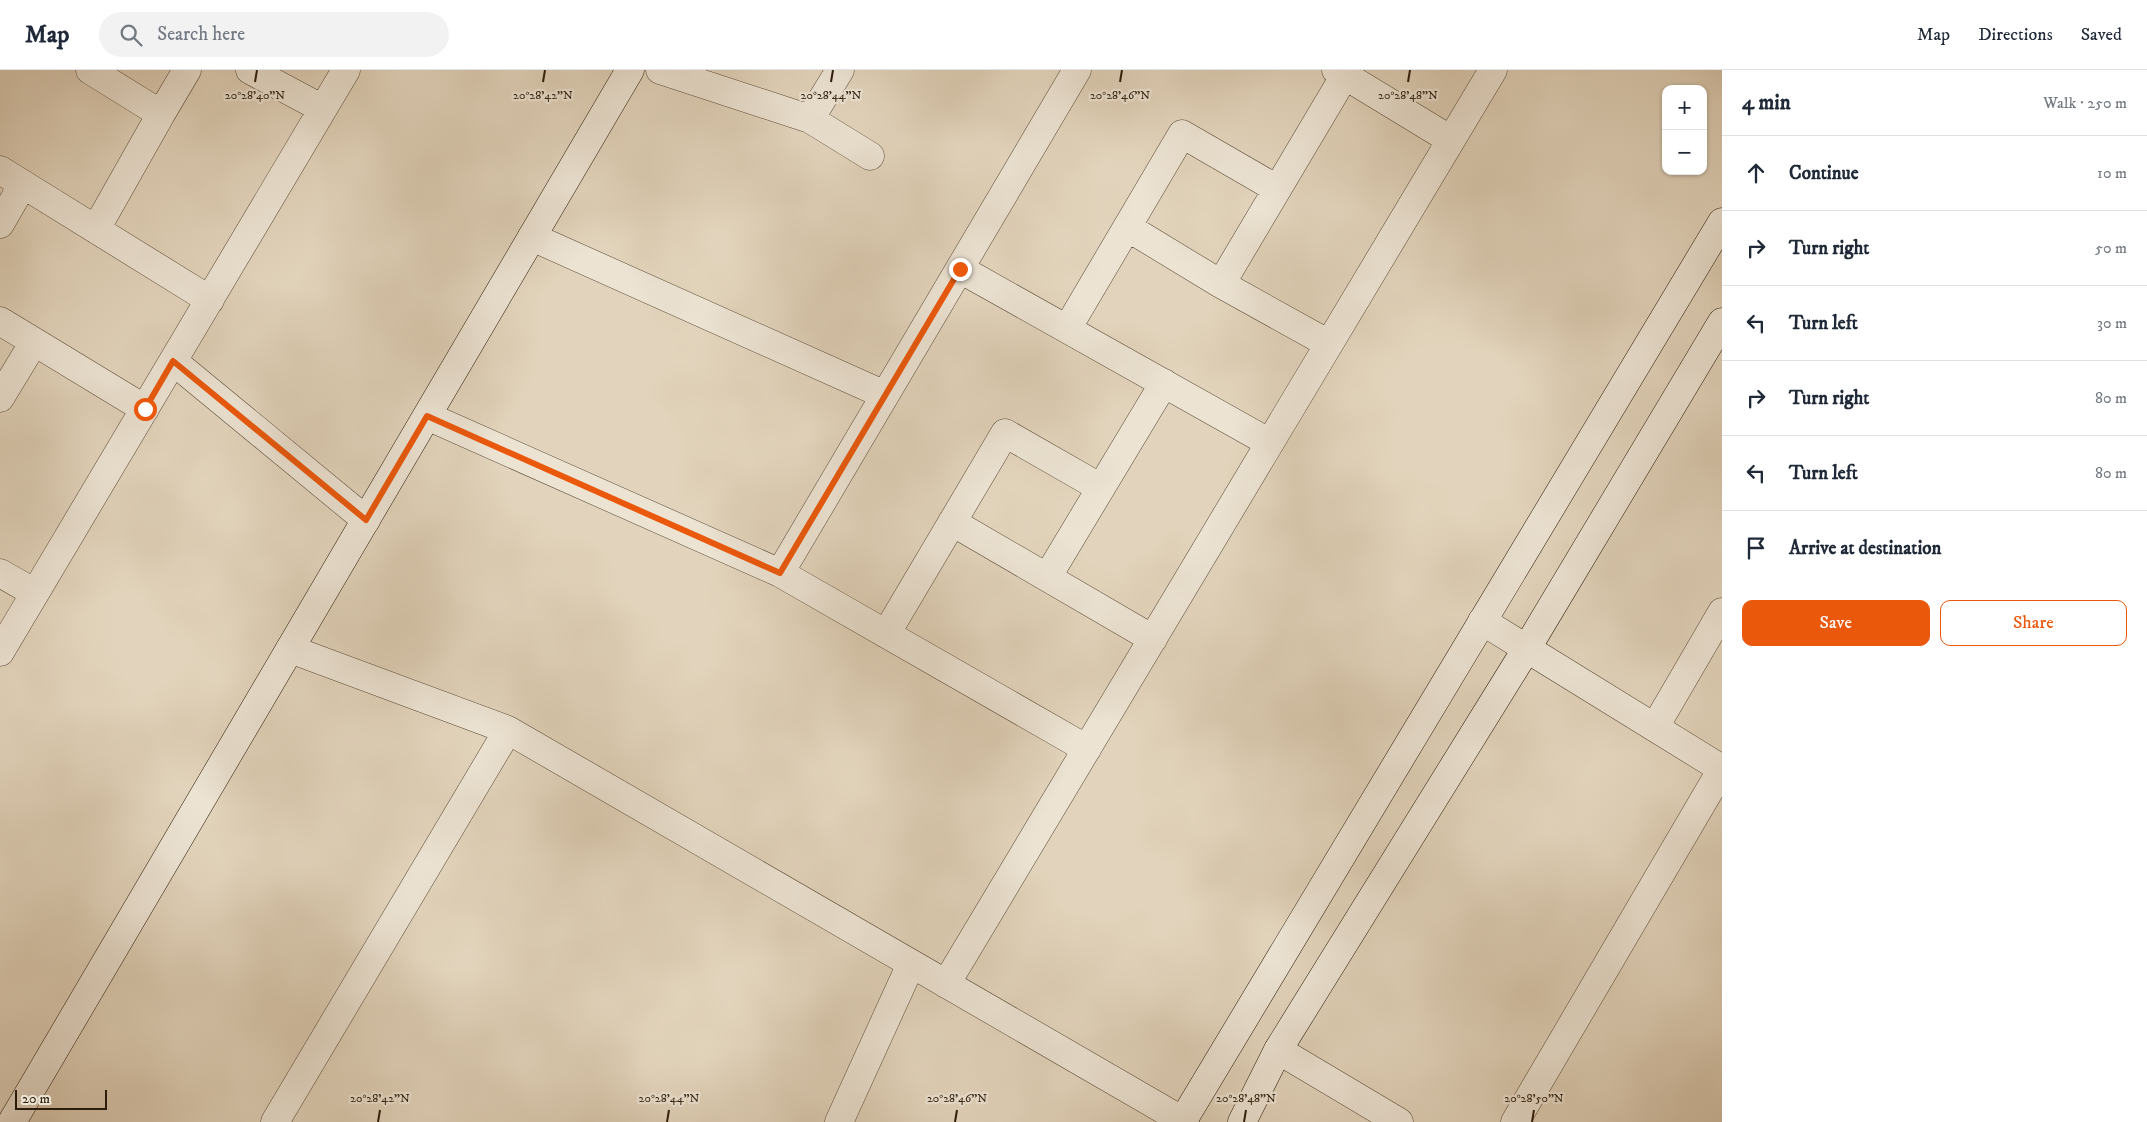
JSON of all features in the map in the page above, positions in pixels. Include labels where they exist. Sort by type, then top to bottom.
[{"type":"street","points":[[90,70],[161,114]]},
{"type":"street","points":[[96,229],[187,70]]},
{"type":"street","points":[[250,70],[323,109]]},
{"type":"street","points":[[0,652],[346,70]]},
{"type":"street","points":[[12,1122],[630,70]]},
{"type":"street","points":[[660,70],[810,119],[870,156]]},
{"type":"street","points":[[810,119],[840,70]]},
{"type":"street","points":[[780,573],[1077,70]]},
{"type":"street","points":[[946,984],[1493,70]]},
{"type":"street","points":[[1221,284],[1277,189],[1341,73],[1451,140]]},
{"type":"street","points":[[1067,329],[1182,134],[1277,189]]},
{"type":"street","points":[[0,170],[210,300]]},
{"type":"street","points":[[0,224],[23,184]]},
{"type":"street","points":[[290,649],[508,730],[1183,1122],[1722,222]]},
{"type":"street","points":[[1127,227],[1221,284],[1329,344]]},
{"type":"street","points":[[532,237],[885,395]]},
{"type":"street","points":[[960,269],[1270,443]]},
{"type":"street","points":[[0,321],[145,409]]},
{"type":"street","points":[[1242,1122],[1278,1050],[1527,648],[1722,322]]},
{"type":"street","points":[[0,398],[34,342]]},
{"type":"street","points":[[173,361],[366,520]]},
{"type":"street","points":[[1048,576],[1164,383]]},
{"type":"street","points":[[427,416],[780,573],[1087,749]]},
{"type":"street","points":[[886,634],[1005,434],[1101,488]]},
{"type":"street","points":[[952,522],[1048,576],[1152,639]]},
{"type":"street","points":[[0,573],[35,593]]},
{"type":"street","points":[[1655,727],[1722,612]]},
{"type":"street","points":[[1482,621],[1722,769],[1515,1122]]},
{"type":"street","points":[[275,1122],[508,730]]},
{"type":"street","points":[[839,1122],[912,964]]},
{"type":"street","points":[[1278,1050],[1399,1122]]},
{"type":"route","points":[[145,409],[173,361],[366,520],[427,416],[780,573],[960,269]]}]
